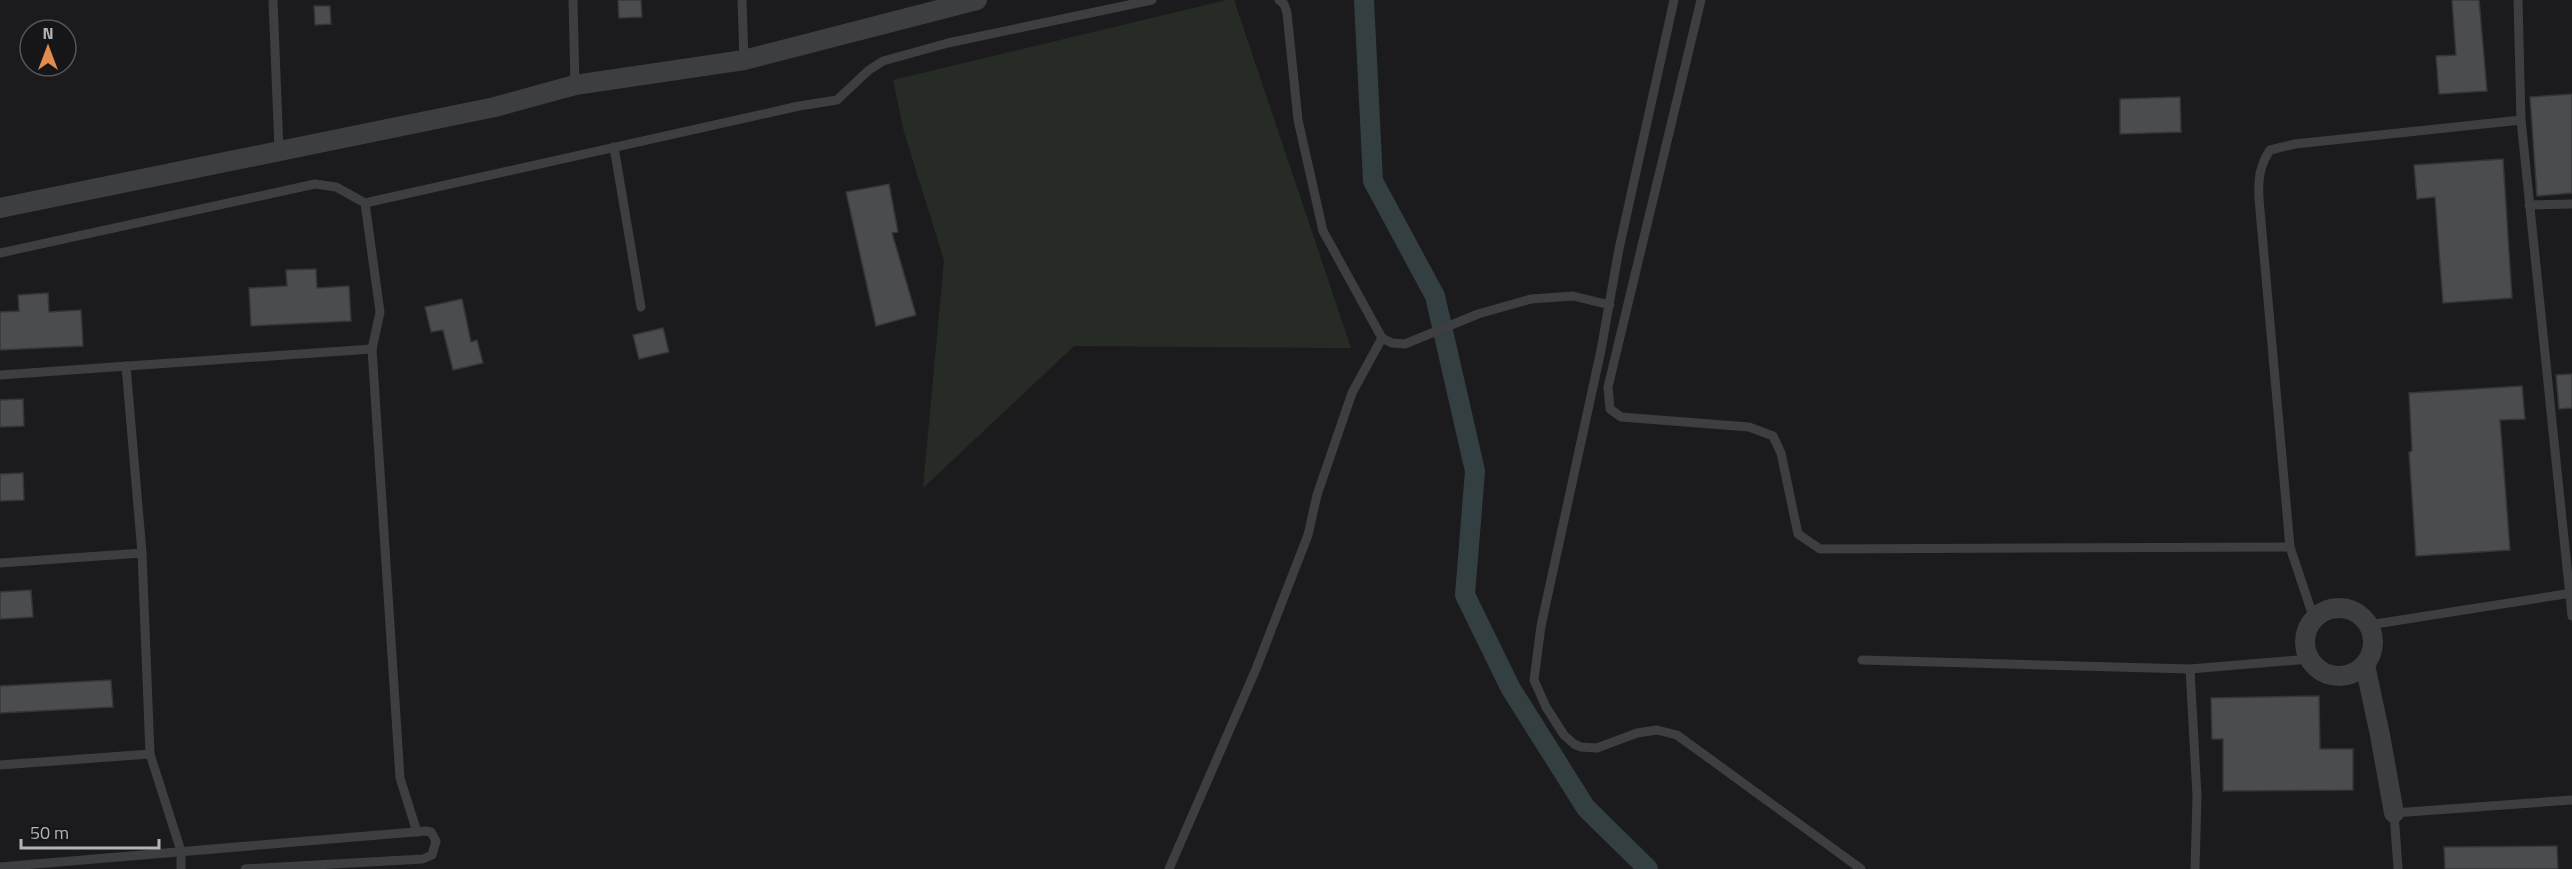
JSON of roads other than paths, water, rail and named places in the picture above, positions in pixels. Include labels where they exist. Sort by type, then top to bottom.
[{"type":"street","points":[[0,208],[495,107],[575,85],[744,60],[977,0]]},
{"type":"street","points":[[2343,608],[2363,617],[2369,625],[2373,639],[2372,653],[2365,665],[2354,672],[2342,675],[2329,674],[2318,668],[2310,659],[2306,638],[2314,619],[2333,609],[2343,608]]},
{"type":"street","points":[[2365,665],[2394,813]]},
{"type":"lane","points":[[273,0],[279,150]]},
{"type":"lane","points":[[573,0],[575,85]]},
{"type":"lane","points":[[742,0],[744,60]]},
{"type":"lane","points":[[0,253],[315,184],[336,187],[365,203],[799,106],[837,100],[869,70],[883,61],[948,43],[1152,0]]},
{"type":"lane","points":[[1279,0],[1284,4],[1287,13],[1298,120],[1323,231],[1382,338],[1392,343],[1406,344],[1478,314],[1510,304],[1552,297],[1573,296],[1610,305]]},
{"type":"lane","points":[[1674,0],[1540,626],[1534,680],[1538,693],[1564,735],[1574,744],[1597,748],[1637,733],[1657,730],[1677,735],[1861,869]]},
{"type":"lane","points":[[1701,0],[1608,387],[1610,409],[1622,417],[1749,427],[1773,436],[1782,453],[1798,534],[1820,549],[2290,547]]},
{"type":"lane","points":[[2518,0],[2521,120],[2572,616]]},
{"type":"lane","points":[[2314,619],[2290,547],[2259,199],[2258,176],[2263,161],[2270,150],[2295,144],[2521,120]]},
{"type":"lane","points":[[614,147],[641,307]]},
{"type":"lane","points":[[365,203],[380,312],[372,349],[400,778],[417,832]]},
{"type":"lane","points":[[2529,205],[2572,204]]},
{"type":"lane","points":[[1169,869],[1256,669],[1308,535],[1317,495],[1352,393],[1382,338]]},
{"type":"lane","points":[[0,375],[372,349]]},
{"type":"lane","points":[[126,366],[142,552],[150,754],[181,851],[181,869]]},
{"type":"lane","points":[[0,563],[142,552]]},
{"type":"lane","points":[[2369,625],[2571,593]]},
{"type":"lane","points":[[1862,660],[2190,669],[2310,659]]},
{"type":"lane","points":[[2190,669],[2197,796],[2195,869]]},
{"type":"lane","points":[[0,765],[150,754]]},
{"type":"lane","points":[[2398,869],[2394,813],[2572,800]]},
{"type":"lane","points":[[0,867],[417,832],[431,832],[435,836],[436,848],[432,855],[409,865],[245,869]]},
{"type":"waterway","points":[[1364,0],[1373,181],[1435,296],[1475,471],[1465,595],[1511,689],[1586,808],[1648,869]]}]
